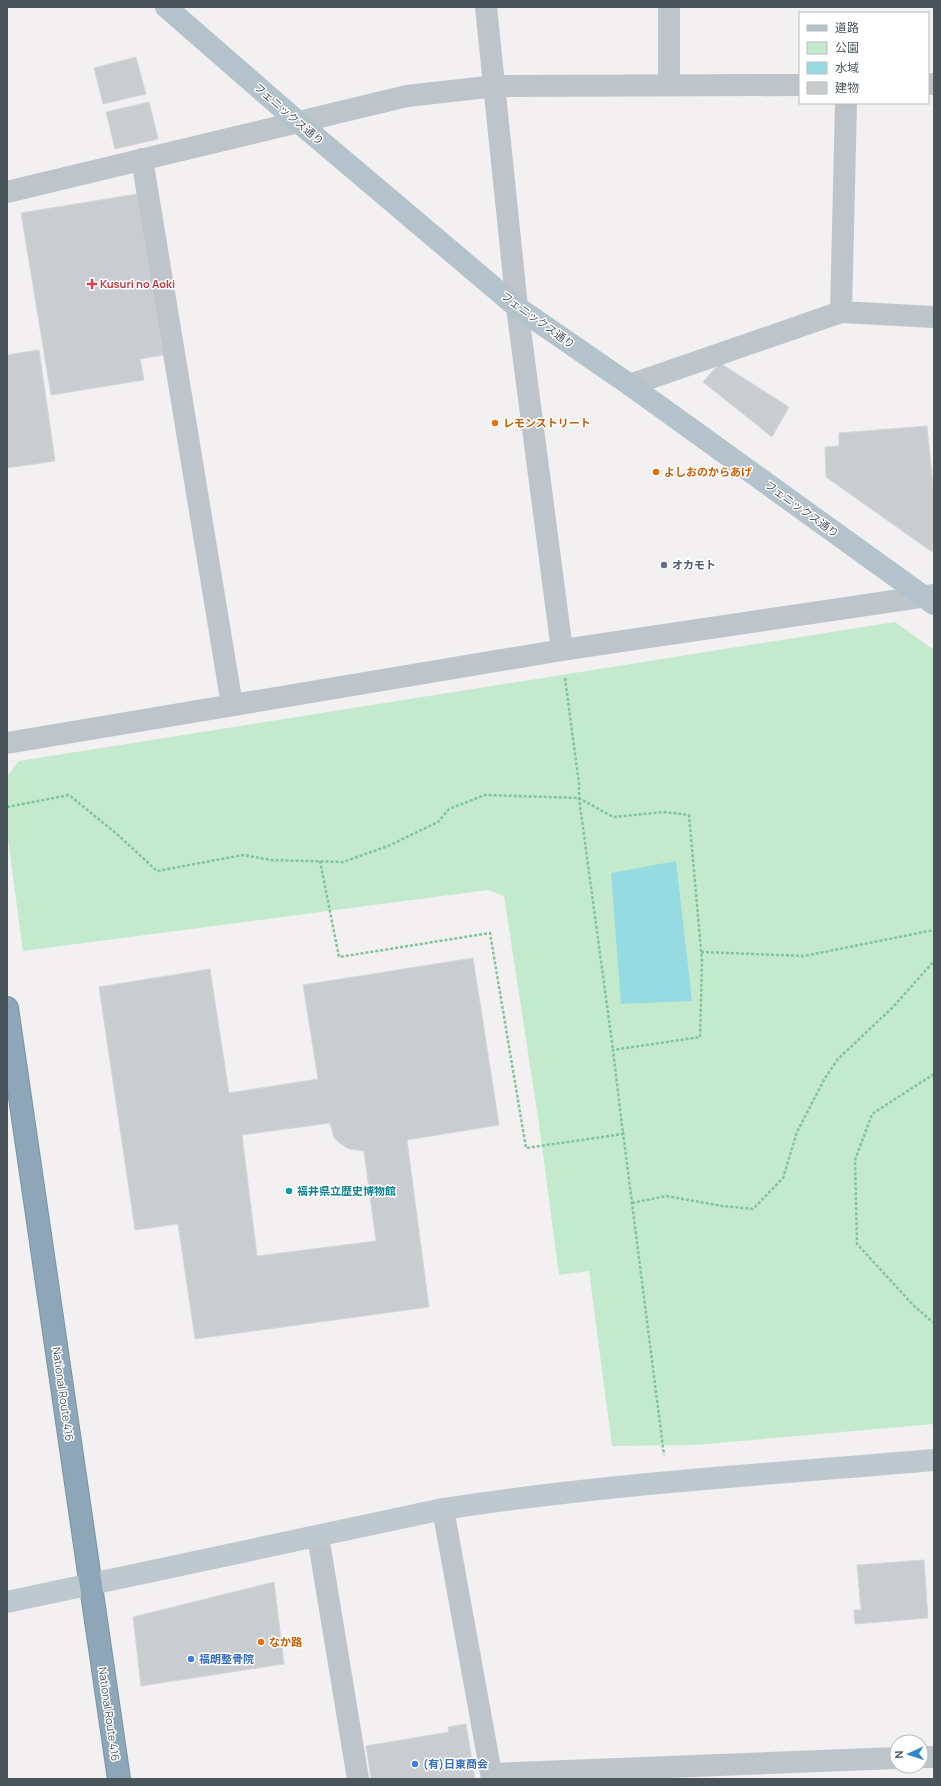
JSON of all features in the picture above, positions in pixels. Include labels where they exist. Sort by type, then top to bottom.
[{"type":"highway","name":"National Route 416","points":[[7,1008],[119,1779]]},
{"type":"main road","name":"フェニックス通り","points":[[166,7],[297,121],[517,307],[630,385],[930,598]]},
{"type":"street","points":[[486,7],[496,86],[517,307],[562,650]]},
{"type":"street","points":[[669,7],[669,86]]},
{"type":"street","points":[[7,192],[297,121],[408,96],[496,86],[799,85]]},
{"type":"street","points":[[841,312],[846,104]]},
{"type":"street","points":[[142,159],[232,705]]},
{"type":"street","points":[[630,385],[841,312],[934,317]]},
{"type":"street","points":[[7,743],[562,650],[930,598]]},
{"type":"street","points":[[7,1602],[443,1509],[518,1498],[667,1483],[934,1460]]},
{"type":"street","points":[[443,1509],[492,1776],[889,1758]]},
{"type":"street","points":[[318,1536],[358,1779]]},
{"type":"path","points":[[562,650],[579,784],[579,798],[613,1050],[667,1483]]},
{"type":"path","points":[[7,807],[69,795],[118,835],[157,871],[243,855],[271,860],[343,862],[388,846],[438,822],[448,809],[485,795],[579,798],[614,817],[665,812],[688,815],[702,968],[700,1037],[613,1050]]},
{"type":"path","points":[[320,861],[338,957],[490,933],[526,1148],[623,1134]]},
{"type":"path","points":[[701,952],[804,956],[934,930]]},
{"type":"path","points":[[632,1203],[666,1196],[722,1206],[753,1208],[783,1178],[797,1132],[825,1078],[838,1059],[893,1007],[934,961]]},
{"type":"path","points":[[934,1074],[872,1114],[855,1164],[857,1244],[914,1306],[934,1323]]},
{"type":"green space","points":[[895,622],[934,650],[934,1424],[694,1445],[612,1446],[589,1271],[559,1275],[539,1124],[504,896],[488,890],[23,951],[7,832],[7,776],[19,761]]},
{"type":"water","points":[[676,861],[692,1001],[621,1004],[611,873]]},
{"type":"building","points":[[136,57],[146,94],[103,104],[94,68]]},
{"type":"building","points":[[149,102],[158,139],[115,149],[106,112]]},
{"type":"building","name":"Kusuri no Aoki","points":[[137,194],[163,355],[140,359],[144,380],[51,395],[21,213]]},
{"type":"building","points":[[39,350],[55,461],[7,468],[7,355]]},
{"type":"building","points":[[720,363],[789,407],[772,437],[703,382]]},
{"type":"building","points":[[927,426],[934,494],[934,533],[932,552],[826,477],[825,447],[839,446],[839,433]]},
{"type":"building","points":[[473,958],[499,1125],[407,1140],[429,1307],[195,1339],[178,1224],[135,1230],[99,987],[210,969],[229,1093],[318,1079],[303,985]],"holes":[[[330,1123],[334,1138],[349,1149],[364,1151],[376,1241],[257,1256],[242,1135]]]},
{"type":"building","points":[[924,1560],[928,1618],[855,1624],[854,1610],[861,1610],[857,1565]]},
{"type":"building","points":[[274,1582],[284,1664],[141,1686],[133,1617]]},
{"type":"building","points":[[466,1724],[475,1779],[371,1779],[366,1746],[449,1732],[448,1727]]},
{"type":"place","name":"Kusuri no Aoki","points":[[92,284]]},
{"type":"place","name":"レモンストリート","points":[[495,423]]},
{"type":"place","name":"よしおのからあげ","points":[[656,472]]},
{"type":"place","name":"オカモト","points":[[664,565]]},
{"type":"place","name":"福井県立歴史博物館","points":[[289,1191]]},
{"type":"place","name":"なか路","points":[[261,1642]]},
{"type":"place","name":"福朗整骨院","points":[[191,1659]]},
{"type":"place","name":"(有)日東商会","points":[[415,1764]]}]
